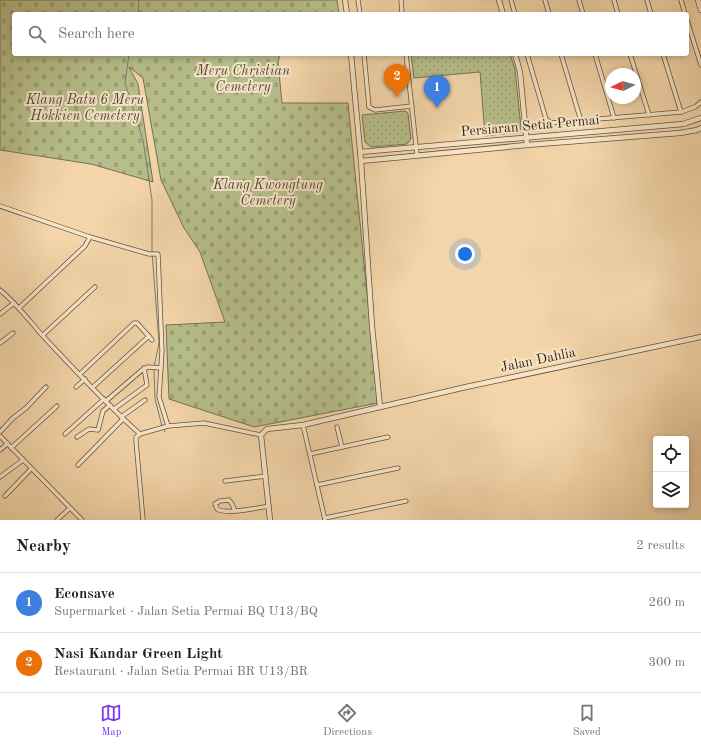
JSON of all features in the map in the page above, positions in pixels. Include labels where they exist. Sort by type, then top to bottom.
[{"type":"main road","points":[[698,0],[701,10]]},
{"type":"street","points":[[346,0],[347,12]]},
{"type":"street","points":[[358,0],[360,12]]},
{"type":"street","points":[[401,0],[402,12]]},
{"type":"street","points":[[499,0],[502,12]]},
{"type":"street","points":[[511,0],[514,12]]},
{"type":"street","points":[[545,0],[548,12]]},
{"type":"street","points":[[579,0],[582,12]]},
{"type":"street","points":[[614,0],[617,12]]},
{"type":"street","points":[[647,0],[650,12]]},
{"type":"street","points":[[681,0],[684,12]]},
{"type":"street","points":[[689,26],[701,65]]},
{"type":"street","points":[[351,56],[361,161],[372,326],[380,407]]},
{"type":"street","points":[[364,56],[369,107],[375,110],[412,106]]},
{"type":"street","points":[[406,56],[417,155]]},
{"type":"street","points":[[516,56],[520,72],[527,145]]},
{"type":"street","points":[[528,56],[546,119],[554,124],[681,112],[695,107],[701,102]]},
{"type":"street","points":[[562,56],[581,121]]},
{"type":"street","points":[[596,56],[614,118]]},
{"type":"street","points":[[631,56],[649,115]]},
{"type":"street","points":[[665,56],[681,112]]},
{"type":"street","name":"Persiaran Setia Permai","points":[[360,152],[683,124],[701,118]]},
{"type":"street","name":"Persiaran Setia Permai","points":[[361,161],[527,145],[680,133],[701,128]]},
{"type":"street","points":[[0,206],[90,236],[152,254],[158,254],[162,351],[157,367],[159,397],[165,427]]},
{"type":"street","points":[[19,308],[85,246],[90,236]]},
{"type":"street","points":[[43,336],[95,287]]},
{"type":"street","points":[[0,290],[19,308],[43,336],[84,379],[140,434]]},
{"type":"street","points":[[0,314],[14,303]]},
{"type":"street","points":[[80,374],[134,323],[137,323],[150,338],[93,387]]},
{"type":"street","points":[[0,343],[13,334]]},
{"type":"street","name":"Jalan Dahlia","points":[[261,435],[267,430],[304,425],[466,387],[701,337]]},
{"type":"street","points":[[65,434],[144,368],[157,367]]},
{"type":"street","points":[[114,409],[147,385],[144,368]]},
{"type":"street","points":[[76,388],[84,379]]},
{"type":"street","points":[[0,432],[46,387]]},
{"type":"street","points":[[78,465],[122,418],[145,400]]},
{"type":"street","points":[[77,437],[90,429],[98,430],[103,411],[110,405]]},
{"type":"street","points":[[11,448],[57,406]]},
{"type":"street","points":[[143,520],[136,437],[140,434],[165,427],[204,423],[261,435],[270,520]]},
{"type":"street","points":[[304,425],[325,519],[406,501]]},
{"type":"street","points":[[337,427],[342,447]]},
{"type":"street","points":[[0,436],[82,520]]},
{"type":"street","points":[[310,454],[388,437]]},
{"type":"street","points":[[0,450],[7,444]]},
{"type":"street","points":[[0,477],[23,460]]},
{"type":"street","points":[[4,496],[31,468]]},
{"type":"street","points":[[317,485],[398,468]]},
{"type":"street","points":[[225,481],[266,476]]},
{"type":"street","points":[[235,511],[229,500],[220,501],[215,504],[217,509],[222,512],[235,511],[269,506]]},
{"type":"street","points":[[57,520],[70,508]]},
{"type":"green space","name":"Klang Kwongtung Cemetery","points":[[0,0],[337,0],[339,12],[12,12],[12,56],[280,56],[278,62],[282,103],[348,103],[378,403],[254,427],[169,399],[166,325],[225,322],[200,252],[184,228],[161,180],[143,78],[129,67],[138,84],[153,182],[91,164],[0,150]]},
{"type":"green space","points":[[411,56],[511,56],[515,69],[521,128],[519,132],[485,136],[480,72],[414,78]]},
{"type":"green space","points":[[405,111],[408,113],[411,139],[407,144],[371,147],[365,142],[362,115]]},
{"type":"waterway","points":[[138,12],[139,0]]},
{"type":"waterway","points":[[129,56],[125,83],[143,140],[152,200],[152,252],[159,343],[154,367]]},
{"type":"waterway","points":[[154,370],[155,399],[162,426]]},
{"type":"waterway","points":[[163,428],[165,432]]},
{"type":"place","name":"Nasi Kandar Green Light","points":[[397,97]]},
{"type":"place","name":"Econsave","points":[[437,108]]},
{"type":"park label","name":"Meru Christian Cemetery","points":[[243,80]]},
{"type":"park label","name":"Klang Batu 6 Meru Hokkien Cemetery","points":[[85,108]]}]
